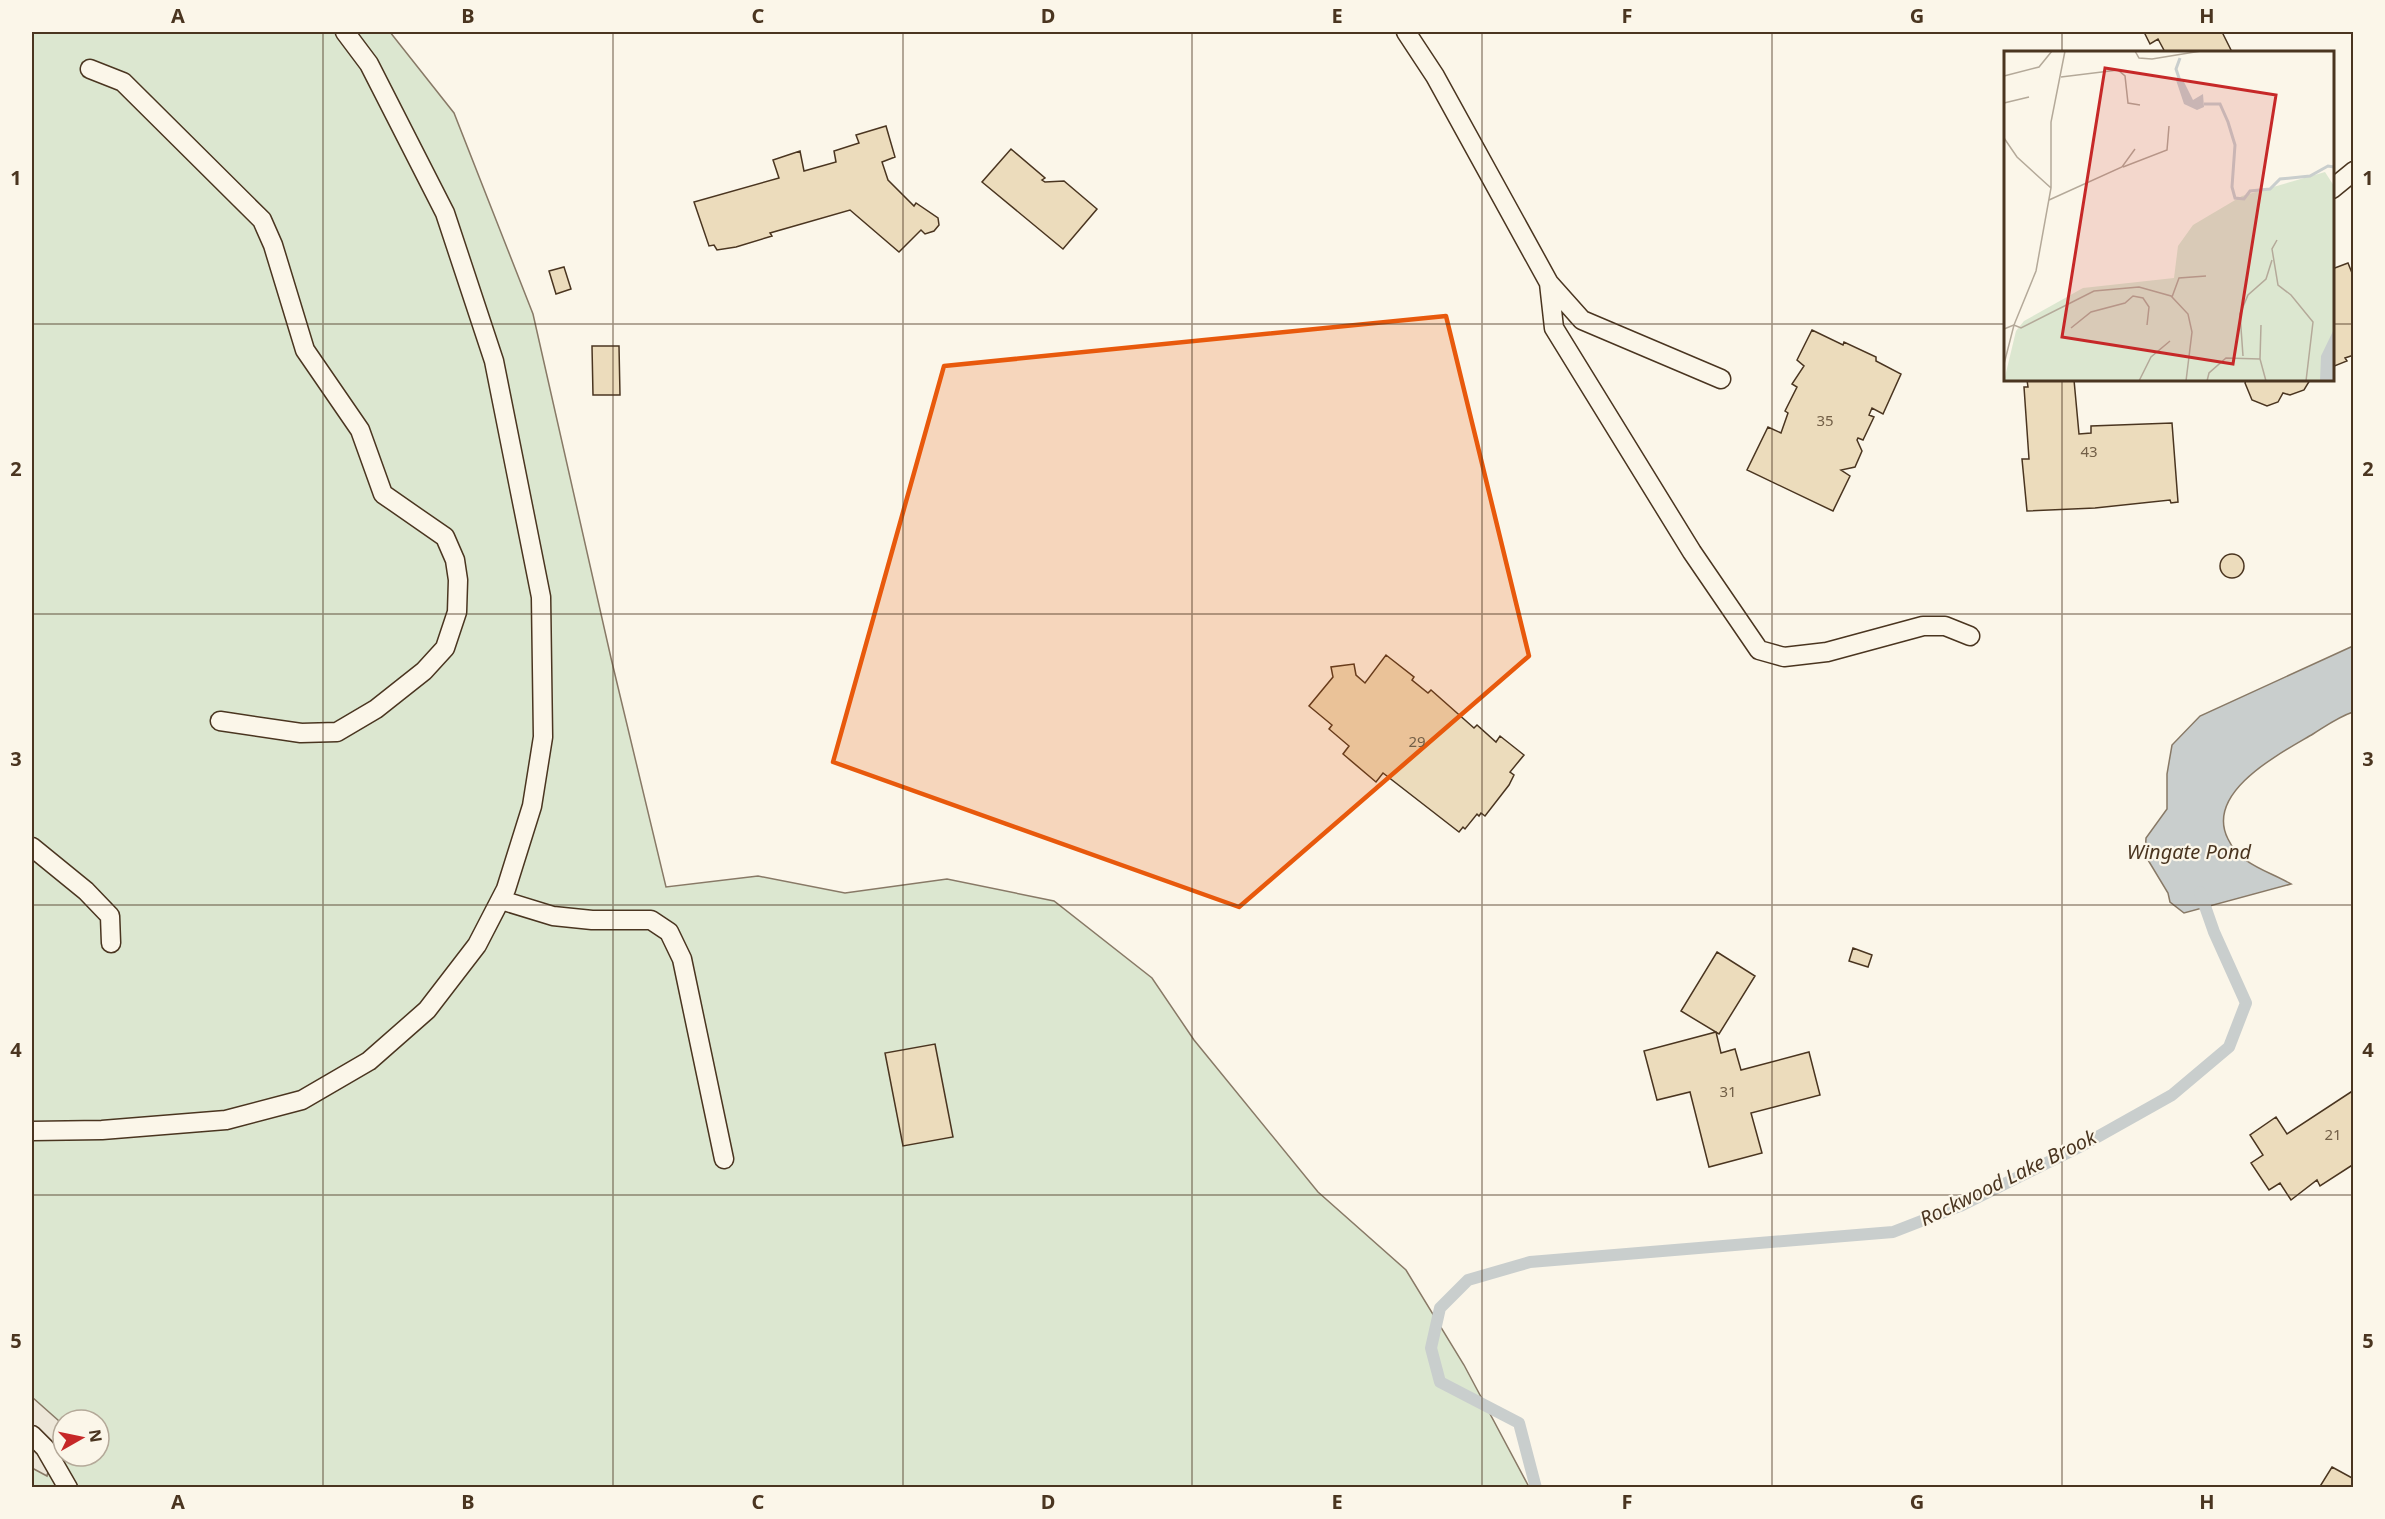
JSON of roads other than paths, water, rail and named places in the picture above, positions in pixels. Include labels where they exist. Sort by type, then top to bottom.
[{"type":"lane","points":[[32,1131],[102,1130],[226,1120],[302,1100],[369,1061],[427,1010],[477,945],[501,900],[531,806],[543,737],[541,597],[494,361],[445,213],[369,64],[345,32]]},
{"type":"lane","points":[[1406,32],[1435,76],[1549,283],[1582,320],[1721,379]]},
{"type":"lane","points":[[90,69],[123,82],[261,220],[273,245],[305,350],[360,430],[383,494],[445,537],[455,560],[458,580],[457,612],[445,648],[424,671],[376,709],[337,732],[301,732],[220,721]]},
{"type":"lane","points":[[2334,187],[2354,171]]},
{"type":"lane","points":[[1549,283],[1554,328],[1692,552],[1759,650],[1784,657],[1827,652],[1923,626],[1945,626],[1970,636]]},
{"type":"lane","points":[[32,847],[86,891],[110,916],[111,943]]},
{"type":"lane","points":[[501,900],[553,916],[592,920],[651,920],[669,932],[682,959],[724,1158]]},
{"type":"lane","points":[[32,1435],[45,1448],[68,1488]]},
{"type":"water","name":"Wingate Pond","points":[[2353,646],[2353,712],[2342,716],[2266,763],[2236,790],[2227,805],[2223,822],[2233,848],[2247,861],[2291,884],[2184,913],[2170,902],[2168,893],[2145,855],[2146,838],[2167,809],[2167,774],[2172,745],[2200,716]]},
{"type":"waterway","name":"Rockwood Lake Brook","points":[[1536,1488],[1519,1423],[1440,1382],[1431,1348],[1440,1308],[1468,1280],[1530,1262],[1893,1232],[1960,1206],[2083,1145],[2172,1095],[2229,1047],[2246,1003],[2214,932],[2200,892]]}]
